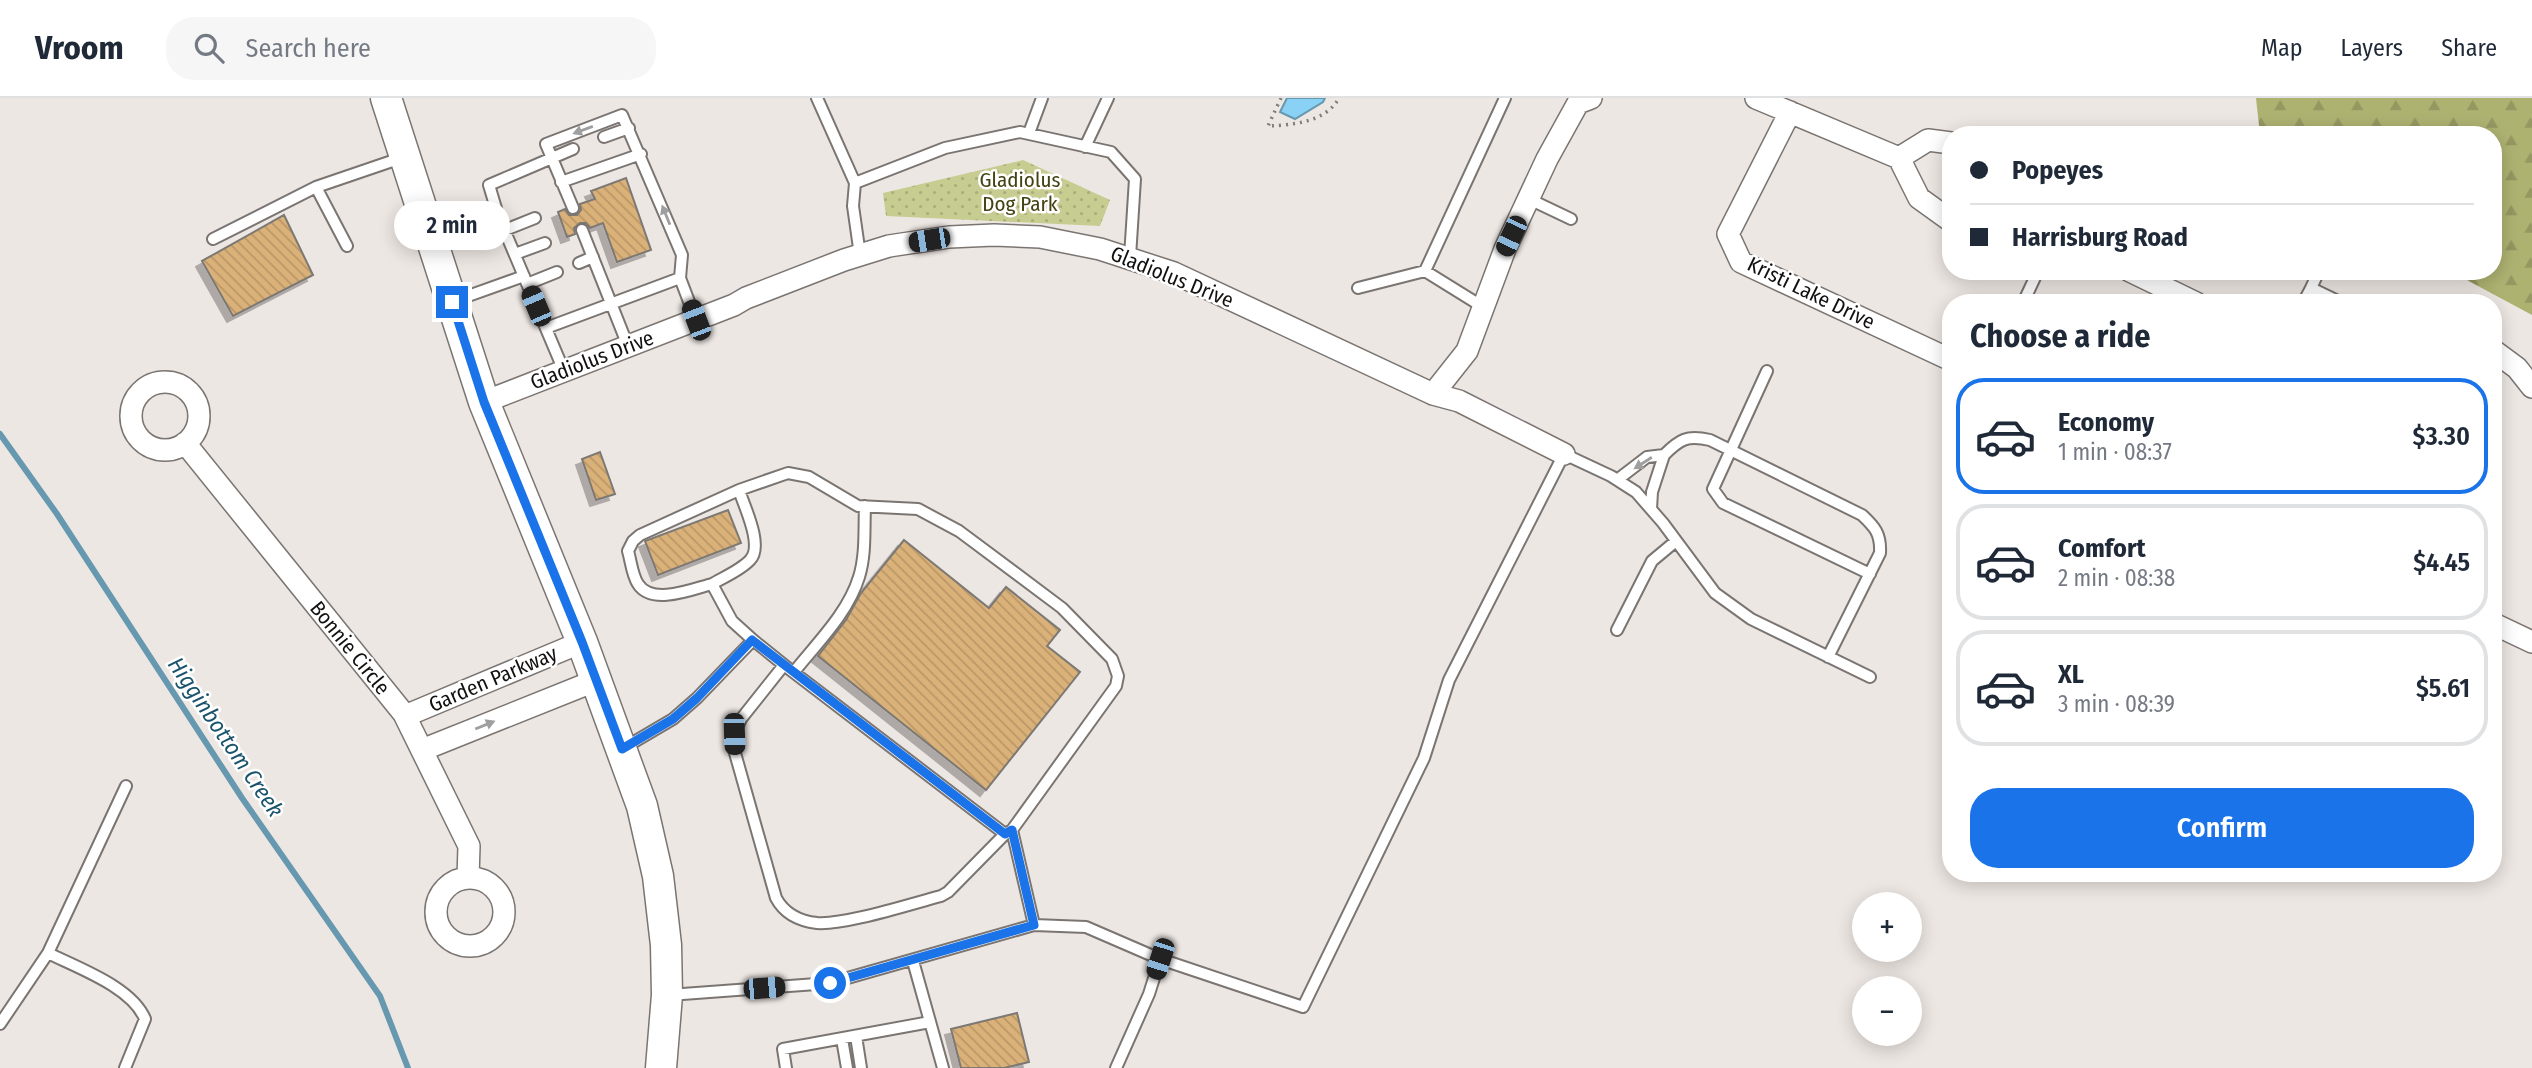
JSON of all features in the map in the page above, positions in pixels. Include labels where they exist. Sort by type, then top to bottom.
[{"type":"main road","points":[[386,98],[484,402],[597,680],[642,806],[658,876],[666,945],[667,995],[662,1068]]},
{"type":"street","points":[[1756,98],[1899,158],[1919,198],[1942,215]]},
{"type":"street","points":[[1433,394],[1466,351],[1505,249],[1528,198],[1578,103],[1587,99]]},
{"type":"street","name":"Kristi Lake Drive","points":[[1790,112],[1728,234],[1741,262],[1942,356]]},
{"type":"street","points":[[1899,158],[1928,140],[1942,142]]},
{"type":"street","name":"Gladiolus Drive","points":[[484,402],[746,298],[889,246],[937,239],[1026,236],[1072,242],[1130,257],[1174,273],[1433,394],[1459,401],[1564,454]]},
{"type":"street","points":[[2149,280],[2177,294]]},
{"type":"street","points":[[2502,357],[2517,368],[2532,387]]},
{"type":"street","name":"Bonnie Circle","points":[[185,443],[405,716],[469,846],[468,878]]},
{"type":"street","points":[[2502,628],[2532,642]]},
{"type":"street","name":"Garden Parkway","points":[[405,716],[582,642]]},
{"type":"street","name":"Garden Parkway","points":[[422,751],[597,680]]},
{"type":"lane","points":[[817,98],[855,183],[853,206],[860,255]]},
{"type":"lane","points":[[1029,133],[1042,98]]},
{"type":"lane","points":[[1085,147],[1108,98]]},
{"type":"lane","points":[[1425,271],[1505,98]]},
{"type":"lane","points":[[558,210],[572,206],[546,144],[622,115],[682,254],[680,278],[696,320]]},
{"type":"lane","points":[[604,137],[629,128]]},
{"type":"lane","points":[[855,183],[945,148],[1020,132],[1111,152],[1135,178],[1130,257]]},
{"type":"lane","points":[[564,371],[498,215],[489,185],[573,149]]},
{"type":"lane","points":[[561,181],[641,154]]},
{"type":"lane","points":[[213,239],[316,187],[404,157]]},
{"type":"lane","points":[[316,187],[347,246]]},
{"type":"lane","points":[[1528,198],[1571,219]]},
{"type":"lane","points":[[430,240],[498,215]]},
{"type":"lane","points":[[505,230],[535,218]]},
{"type":"lane","points":[[582,229],[628,346]]},
{"type":"lane","points":[[515,254],[545,243]]},
{"type":"lane","points":[[579,263],[593,257]]},
{"type":"lane","points":[[1358,288],[1425,271],[1483,307]]},
{"type":"lane","points":[[452,302],[557,272]]},
{"type":"lane","points":[[546,328],[680,278]]},
{"type":"lane","points":[[2308,294],[2315,280]]},
{"type":"lane","points":[[2311,288],[2323,294]]},
{"type":"lane","points":[[1768,371],[1713,489],[1723,503],[1870,574]]},
{"type":"lane","points":[[1651,509],[1652,492],[1664,455],[1678,441],[1695,437],[1710,440],[1862,514],[1881,539],[1880,553],[1828,657]]},
{"type":"lane","points":[[667,995],[830,983],[1034,925],[1086,927],[1160,959],[1303,1007],[1424,758],[1449,680],[1564,454],[1636,492],[1715,593],[1751,619],[1870,677]]},
{"type":"lane","points":[[1617,480],[1647,457],[1664,455]]},
{"type":"lane","points":[[738,490],[755,537],[756,549],[751,559],[712,584],[665,595],[648,592],[638,585],[628,551],[640,535],[738,490],[788,473],[809,477],[858,506],[918,509],[959,531],[1062,608],[1112,659],[1118,676],[1116,686],[1009,832],[948,892],[834,922],[816,923],[782,909],[776,898],[735,752],[734,734],[741,719],[784,665]]},
{"type":"lane","points":[[794,672],[839,615],[859,577],[863,558],[865,506]]},
{"type":"lane","points":[[1617,630],[1652,561],[1676,541]]},
{"type":"lane","points":[[712,584],[732,621],[752,640],[1009,832],[1034,925]]},
{"type":"lane","points":[[622,749],[673,719],[697,698],[752,640]]},
{"type":"lane","points":[[0,1024],[48,953],[126,786]]},
{"type":"lane","points":[[48,953],[115,987],[140,1006],[145,1019],[125,1068]]},
{"type":"lane","points":[[1116,1068],[1149,994],[1160,959]]},
{"type":"lane","points":[[913,961],[943,1068]]},
{"type":"lane","points":[[786,1068],[783,1049],[930,1022]]},
{"type":"lane","points":[[856,1036],[861,1068]]},
{"type":"lane","points":[[842,1038],[847,1068]]},
{"type":"path","points":[[1281,98],[1268,126],[1296,125],[1333,109],[1339,98]]},
{"type":"green space","points":[[2256,98],[2532,98],[2532,315],[2502,299],[2502,294],[2493,294],[2467,280],[2502,280],[2502,126],[2259,126]]},
{"type":"green space","name":"Gladiolus Dog Park","points":[[1023,160],[1110,200],[1100,226],[886,216],[883,193]]},
{"type":"water","points":[[1287,98],[1325,98],[1323,102],[1295,119],[1280,112]]},
{"type":"building","points":[[626,178],[651,250],[617,262],[603,223],[590,228],[586,223],[580,223],[574,228],[575,234],[567,237],[558,212],[565,209],[569,215],[577,215],[581,210],[580,204],[595,199],[591,191]]},
{"type":"building","points":[[284,215],[313,275],[233,316],[202,261]]},
{"type":"building","points":[[600,452],[615,494],[596,500],[582,459]]},
{"type":"building","points":[[728,510],[741,543],[658,575],[645,541]]},
{"type":"building","points":[[904,540],[989,608],[1006,587],[1060,630],[1047,646],[1080,672],[986,790],[818,656],[846,620],[861,593]]},
{"type":"building","points":[[1017,1013],[1029,1062],[1004,1068],[961,1068],[951,1029]]},
{"type":"waterway","name":"Higginbottom Creek","points":[[0,434],[57,514],[242,798],[380,996],[408,1068]]},
{"type":"route","points":[[452,302],[484,402],[582,642],[622,749],[673,719],[697,698],[752,640],[1005,834],[1012,830],[1034,925],[830,983]]}]
